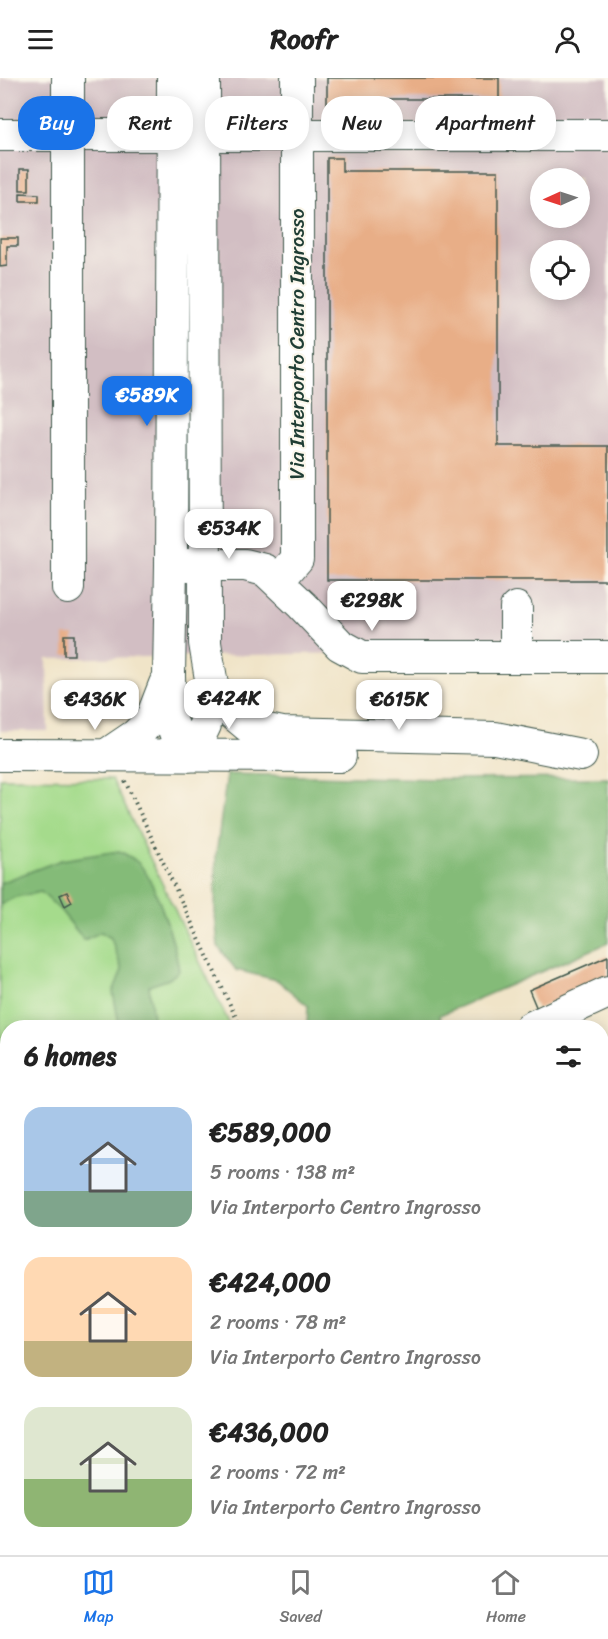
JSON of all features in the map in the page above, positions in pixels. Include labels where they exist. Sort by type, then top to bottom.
[{"type":"street","points":[[68,78],[68,96]]},
{"type":"street","points":[[173,78],[173,96]]},
{"type":"street","points":[[190,756],[205,725],[212,685],[205,643],[204,78]]},
{"type":"street","name":"Via Interporto Centro Ingrosso","points":[[297,78],[297,96]]},
{"type":"street","points":[[0,135],[18,135]]},
{"type":"street","points":[[309,135],[608,135]]},
{"type":"street","points":[[193,136],[204,136]]},
{"type":"street","points":[[68,150],[68,588]]},
{"type":"street","points":[[173,150],[170,717],[177,738],[190,756]]},
{"type":"street","name":"Via Interporto Centro Ingrosso","points":[[278,581],[297,560],[297,150]]},
{"type":"street","points":[[171,565],[245,565],[265,570],[340,645],[362,657],[608,657]]},
{"type":"street","points":[[516,608],[516,657]]},
{"type":"street","points":[[112,756],[151,720],[169,675]]},
{"type":"street","points":[[212,685],[230,711],[248,726],[282,733],[495,738],[594,755]]},
{"type":"street","points":[[0,755],[594,755]]},
{"type":"street","points":[[547,1020],[608,992]]},
{"type":"path","points":[[112,756],[237,1020]]},
{"type":"shaded area","points":[[0,78],[608,78],[608,648],[47,659],[48,731],[0,731]]},
{"type":"green space","points":[[227,774],[437,779],[608,778],[608,943],[440,1015],[441,1020],[307,1020],[308,1006],[277,980],[236,970],[218,946],[215,914],[216,855]]},
{"type":"green space","points":[[0,778],[112,779],[228,1020],[0,1020]]},
{"type":"green space","points":[[119,851],[136,861],[150,880],[169,929],[179,971],[169,979],[149,986],[153,1020],[118,1020],[113,992],[122,970],[111,938],[101,932],[84,940],[61,911],[41,892],[15,897],[0,905],[0,883],[61,860]]},
{"type":"building","points":[[327,78],[499,78],[499,96],[415,96],[415,99],[403,99],[403,96],[327,96]]},
{"type":"building","points":[[327,158],[342,158],[342,171],[498,171],[498,446],[608,446],[608,580],[327,580]]},
{"type":"building","points":[[20,169],[29,169],[29,190],[20,190]]},
{"type":"building","points":[[20,193],[39,194],[39,201],[20,201]]},
{"type":"building","points":[[0,238],[18,238],[18,246],[7,246],[7,266],[0,267]]},
{"type":"building","points":[[64,635],[74,635],[74,655],[64,655]]},
{"type":"building","points":[[67,892],[72,902],[65,906],[60,895]]},
{"type":"building","points":[[608,956],[608,979],[537,1009],[529,990]]}]
